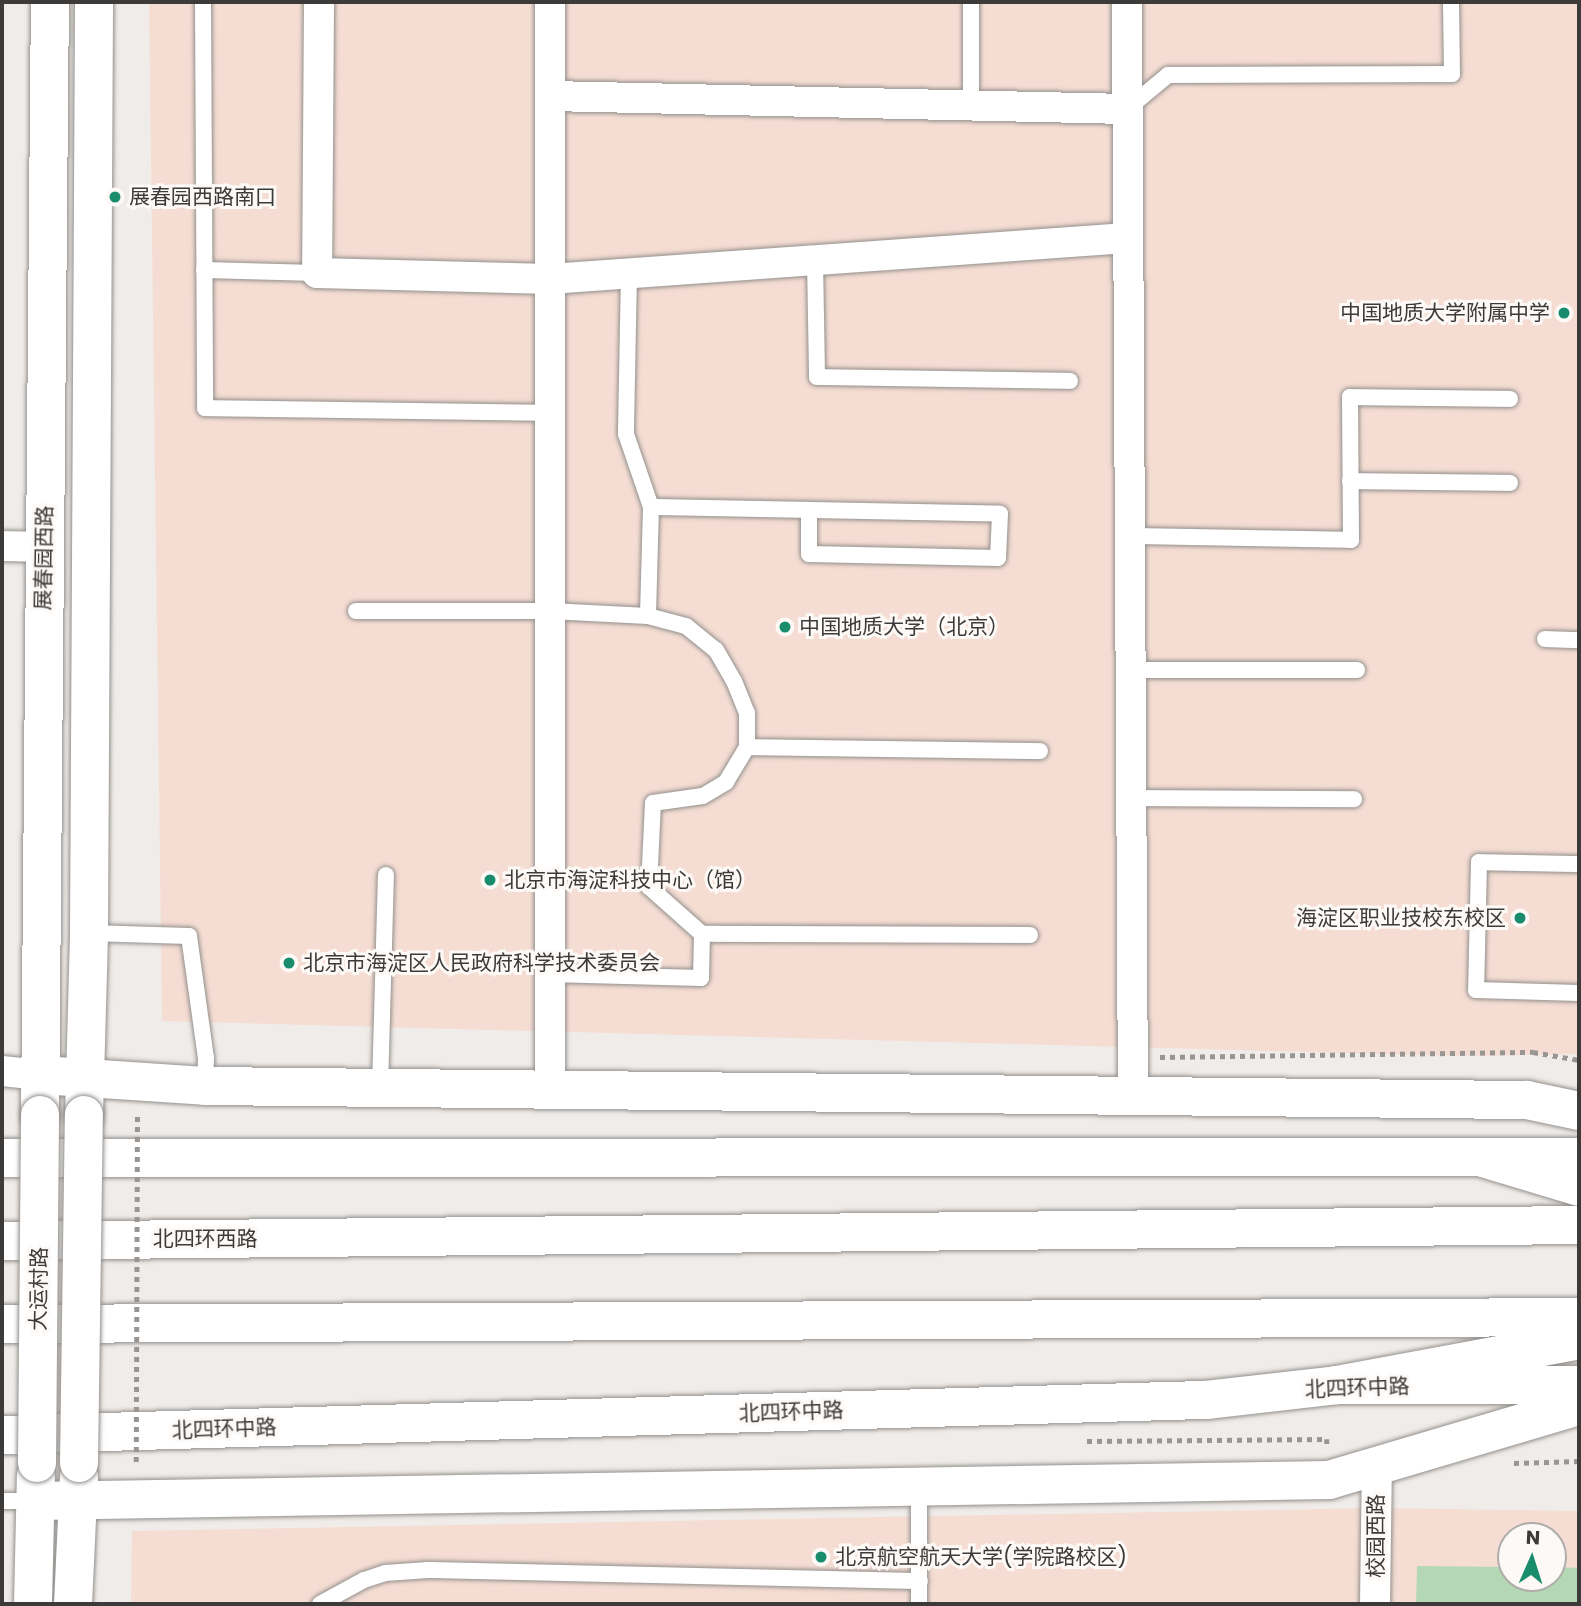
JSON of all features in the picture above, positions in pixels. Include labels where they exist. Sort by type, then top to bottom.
[{"type":"main road","name":"展春园西路","points":[[40,1115],[50,2]]},
{"type":"main road","points":[[73,1604],[79,1463],[89,933],[94,2]]},
{"type":"main road","points":[[41,1074],[84,1097],[205,1086],[1133,1098],[1527,1100],[1579,1111]]},
{"type":"main road","name":"大运村路","points":[[19,1501],[37,1463],[40,1115]]},
{"type":"main road","points":[[2,1158],[1579,1157]]},
{"type":"main road","points":[[1483,1158],[1579,1187]]},
{"type":"main road","name":"北四环西路","points":[[2,1241],[1579,1225]]},
{"type":"main road","points":[[2,1324],[1579,1317]]},
{"type":"main road","points":[[1337,1385],[1579,1340]]},
{"type":"main road","name":"北四环中路","points":[[2,1435],[1192,1400],[1337,1385],[1579,1385]]},
{"type":"main road","points":[[33,1604],[19,1501],[919,1484],[1329,1480],[1579,1406]]},
{"type":"street","points":[[319,2],[317,273],[550,279],[1127,238]]},
{"type":"street","points":[[550,2],[550,1090]]},
{"type":"street","points":[[1127,2],[1133,1098]]},
{"type":"street","points":[[550,96],[1126,109]]},
{"type":"street","points":[[2,546],[44,547]]},
{"type":"street","points":[[2,1071],[41,1074]]},
{"type":"street","name":"校园西路","points":[[1375,1604],[1377,1467]]},
{"type":"lane","points":[[203,2],[205,408],[551,413]]},
{"type":"lane","points":[[971,2],[971,105]]},
{"type":"lane","points":[[1126,109],[1168,75],[1452,74],[1451,2]]},
{"type":"lane","points":[[815,260],[817,377],[1070,381]]},
{"type":"lane","points":[[204,270],[317,273]]},
{"type":"lane","points":[[629,273],[626,434],[651,507],[648,616]]},
{"type":"lane","points":[[1129,536],[1351,540],[1350,397],[1510,399]]},
{"type":"lane","points":[[1350,481],[1510,483]]},
{"type":"lane","points":[[651,507],[1000,513],[998,558],[809,554],[809,510]]},
{"type":"lane","points":[[356,611],[550,611],[648,616],[686,626],[716,650],[734,681],[747,713],[747,747],[726,782],[703,796],[653,803],[649,887],[702,934],[1030,935]]},
{"type":"lane","points":[[1545,639],[1579,640]]},
{"type":"lane","points":[[1129,670],[1357,670]]},
{"type":"lane","points":[[747,747],[1040,751]]},
{"type":"lane","points":[[1130,798],[1354,799]]},
{"type":"lane","points":[[1579,864],[1479,862],[1476,990],[1579,993]]},
{"type":"lane","points":[[380,1088],[386,875]]},
{"type":"lane","points":[[89,933],[189,936],[206,1058],[205,1086]]},
{"type":"lane","points":[[550,974],[701,978],[702,934]]},
{"type":"lane","points":[[919,1484],[919,1604]]},
{"type":"lane","points":[[320,1604],[364,1580],[385,1573],[428,1570],[920,1581]]},
{"type":"path","points":[[136,1462],[137,1114]]},
{"type":"shaded area","name":"中国地质大学（北京）","points":[[149,2],[1579,2],[1579,1054],[1460,1056],[162,1021]]},
{"type":"shaded area","name":"北京航空航天大学(学院路校区)","points":[[1374,1508],[1579,1511],[1579,1604],[131,1604],[132,1531]]},
{"type":"green space","points":[[1417,1566],[1497,1567],[1497,1592],[1567,1592],[1567,1568],[1579,1568],[1579,1604],[1416,1604]]},
{"type":"place","name":"展春园西路南口","points":[[115,197]]},
{"type":"place","name":"中国地质大学附属中学","points":[[1564,313]]},
{"type":"place","name":"中国地质大学（北京）","points":[[785,627]]},
{"type":"place","name":"北京市海淀科技中心（馆）","points":[[490,880]]},
{"type":"place","name":"海淀区职业技校东校区","points":[[1520,918]]},
{"type":"place","name":"北京市海淀区人民政府科学技术委员会","points":[[289,963]]},
{"type":"place","name":"北京航空航天大学(学院路校区)","points":[[821,1557]]}]
